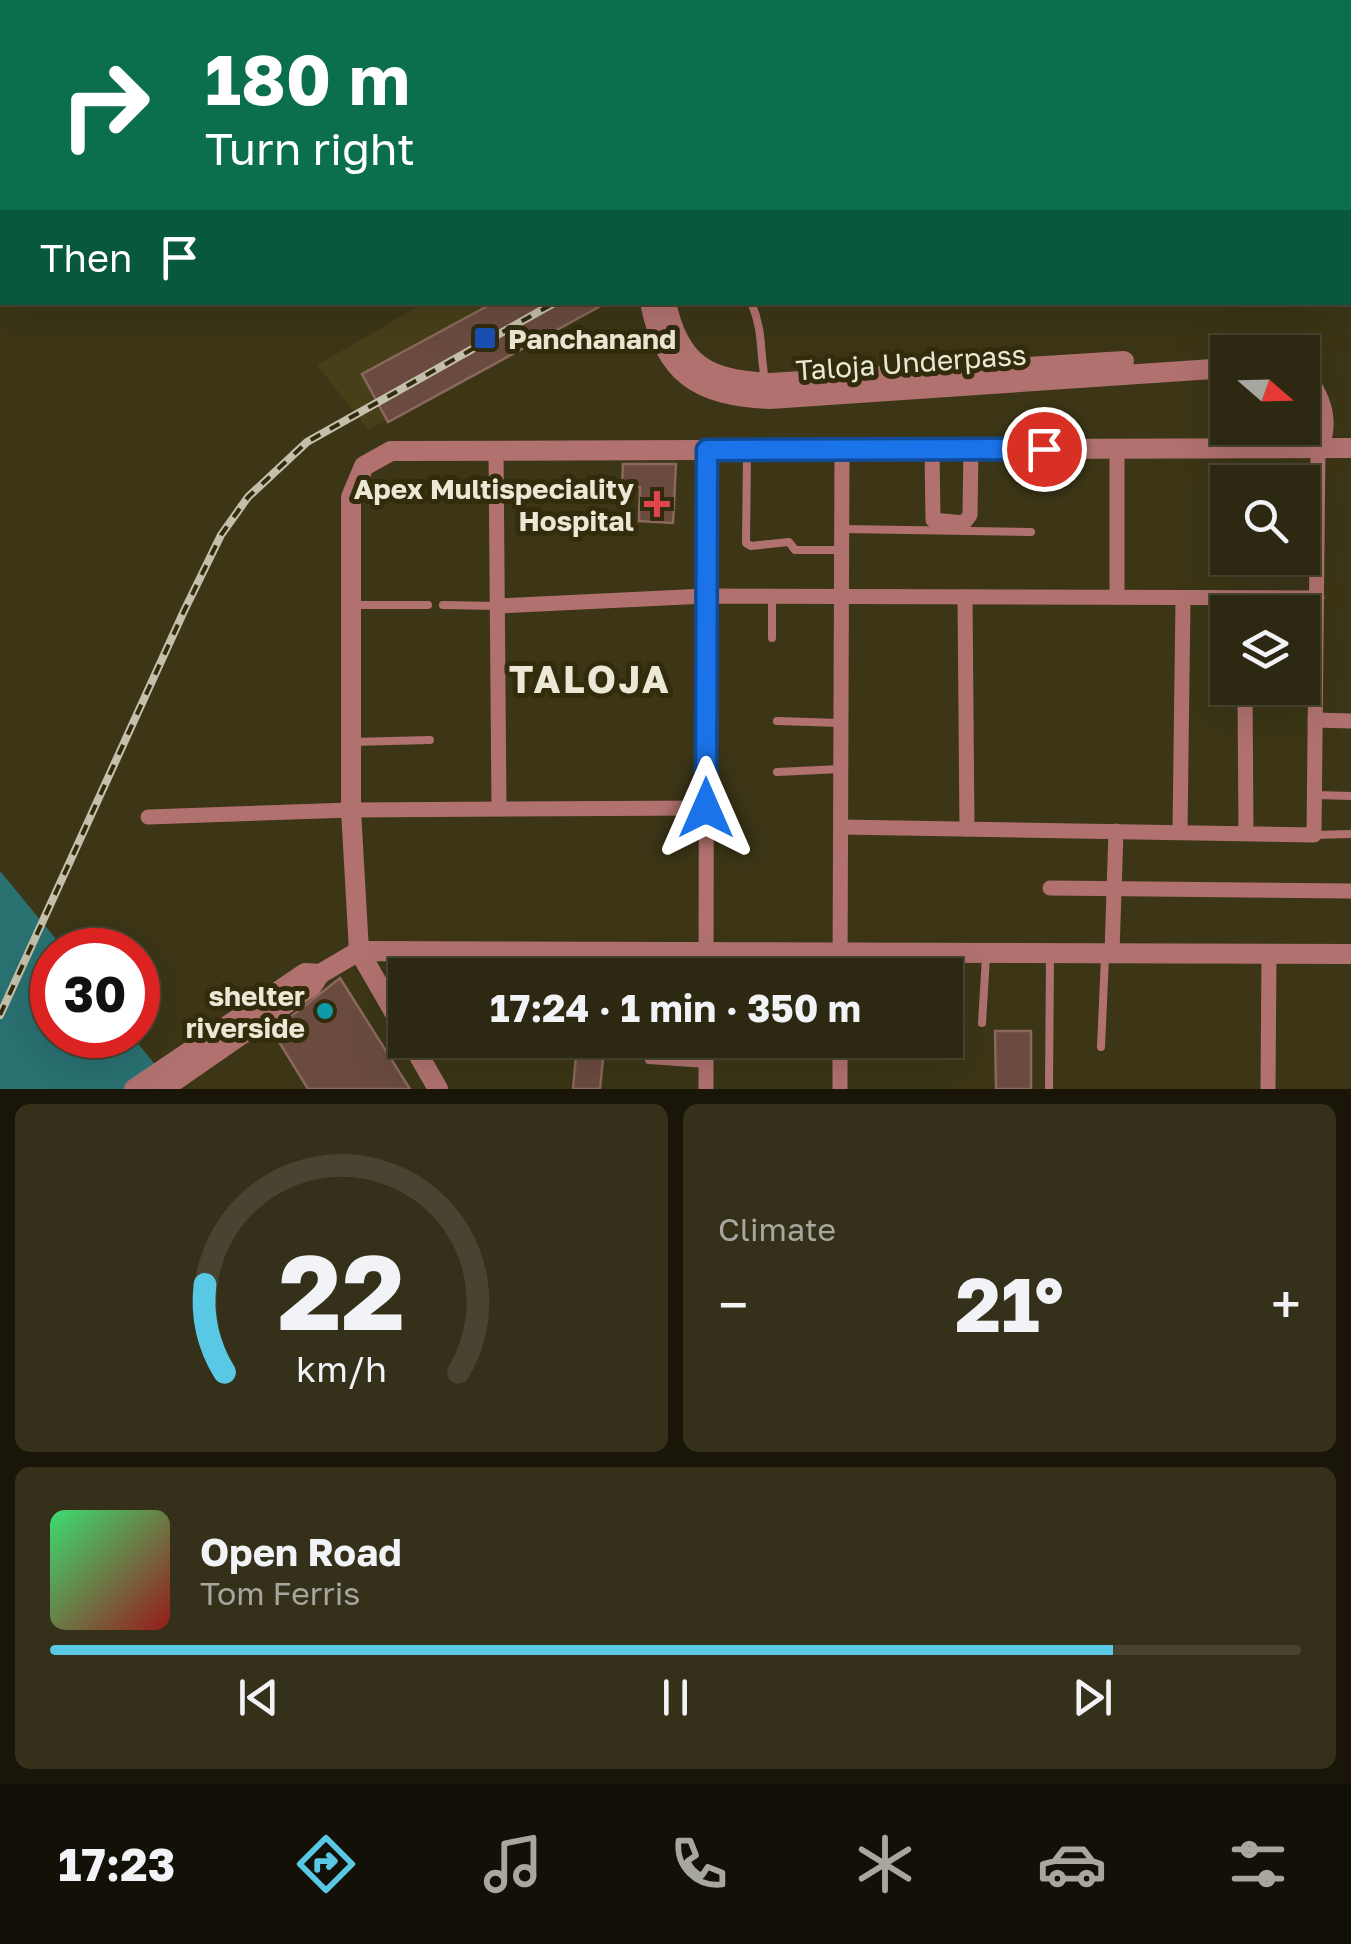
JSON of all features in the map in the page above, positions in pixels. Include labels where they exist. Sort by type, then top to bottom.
[{"type":"street","name":"Taloja Underpass","points":[[651,305],[656,331],[674,364],[703,388],[733,398],[1210,369]]},
{"type":"street","name":"Taloja Underpass","points":[[667,305],[671,328],[686,355],[710,374],[736,382],[1210,356]]},
{"type":"street","points":[[1320,401],[1324,416],[1320,444]]},
{"type":"street","points":[[1316,595],[1320,445]]},
{"type":"street","points":[[388,1002],[359,952],[352,810],[351,497],[364,466],[391,450],[1351,448]]},
{"type":"street","points":[[932,449],[933,520],[964,523],[970,515],[971,449]]},
{"type":"street","points":[[1116,449],[1117,598]]},
{"type":"street","points":[[496,450],[499,809]]},
{"type":"street","points":[[706,958],[707,450]]},
{"type":"street","points":[[840,958],[842,450]]},
{"type":"street","points":[[498,606],[706,596],[1210,601]]},
{"type":"street","points":[[965,597],[967,829]]},
{"type":"street","points":[[1180,832],[1183,598]]},
{"type":"street","points":[[1245,705],[1246,834]]},
{"type":"street","points":[[841,827],[1314,834],[1315,705]]},
{"type":"street","points":[[1315,720],[1351,720]]},
{"type":"street","points":[[148,817],[352,810],[706,808]]},
{"type":"street","points":[[1109,952],[1116,831]]},
{"type":"street","points":[[1050,888],[1351,890]]},
{"type":"street","points":[[134,1089],[242,1023],[312,986],[320,974],[359,952],[1351,954]]},
{"type":"street","points":[[1268,1089],[1270,953]]},
{"type":"street","points":[[162,1089],[242,1023]]},
{"type":"street","points":[[420,1058],[438,1089]]},
{"type":"street","points":[[706,1058],[706,1089]]},
{"type":"street","points":[[840,1058],[840,1089]]},
{"type":"lane","points":[[752,305],[764,331],[760,352],[766,383]]},
{"type":"lane","points":[[747,450],[746,543],[751,546],[789,542],[795,550],[842,550]]},
{"type":"lane","points":[[842,530],[1031,532]]},
{"type":"lane","points":[[772,596],[772,638]]},
{"type":"lane","points":[[351,605],[428,605]]},
{"type":"lane","points":[[443,605],[498,606]]},
{"type":"lane","points":[[777,722],[841,723]]},
{"type":"lane","points":[[351,742],[430,740]]},
{"type":"lane","points":[[777,772],[841,769]]},
{"type":"lane","points":[[1314,794],[1351,796]]},
{"type":"lane","points":[[1314,834],[1351,834]]},
{"type":"lane","points":[[1101,1047],[1109,952]]},
{"type":"lane","points":[[982,1023],[987,953]]},
{"type":"lane","points":[[1049,1089],[1050,953]]},
{"type":"lane","points":[[649,1060],[706,1064]]},
{"type":"shaded area","name":"Panchanand","points":[[421,305],[595,305],[368,430],[317,365]]},
{"type":"water","points":[[0,871],[47,928],[30,928],[30,1058],[150,1058],[175,1089],[0,1089]]},
{"type":"building","name":"Panchanand","points":[[489,305],[602,305],[388,422],[362,374]]},
{"type":"building","name":"Apex Multispeciality Hospital","points":[[623,464],[676,464],[673,523],[639,521],[640,487],[622,486]]},
{"type":"building","name":"shelter riverside","points":[[340,978],[410,1089],[308,1089],[276,1037],[284,1022]]},
{"type":"building","points":[[995,1031],[1031,1031],[1031,1089],[996,1089]]},
{"type":"building","points":[[576,1058],[603,1059],[600,1089],[573,1089]]},
{"type":"railway","points":[[0,1015],[184,611],[221,535],[248,497],[307,442],[551,305]]},
{"type":"place","name":"Panchanand","points":[[485,338]]},
{"type":"place","name":"Apex Multispeciality Hospital","points":[[657,504]]},
{"type":"place","name":"shelter riverside","points":[[325,1011]]},
{"type":"district","name":"TALOJA","points":[[590,678]]},
{"type":"route","points":[[706,808],[707,450],[1044,449]]}]
